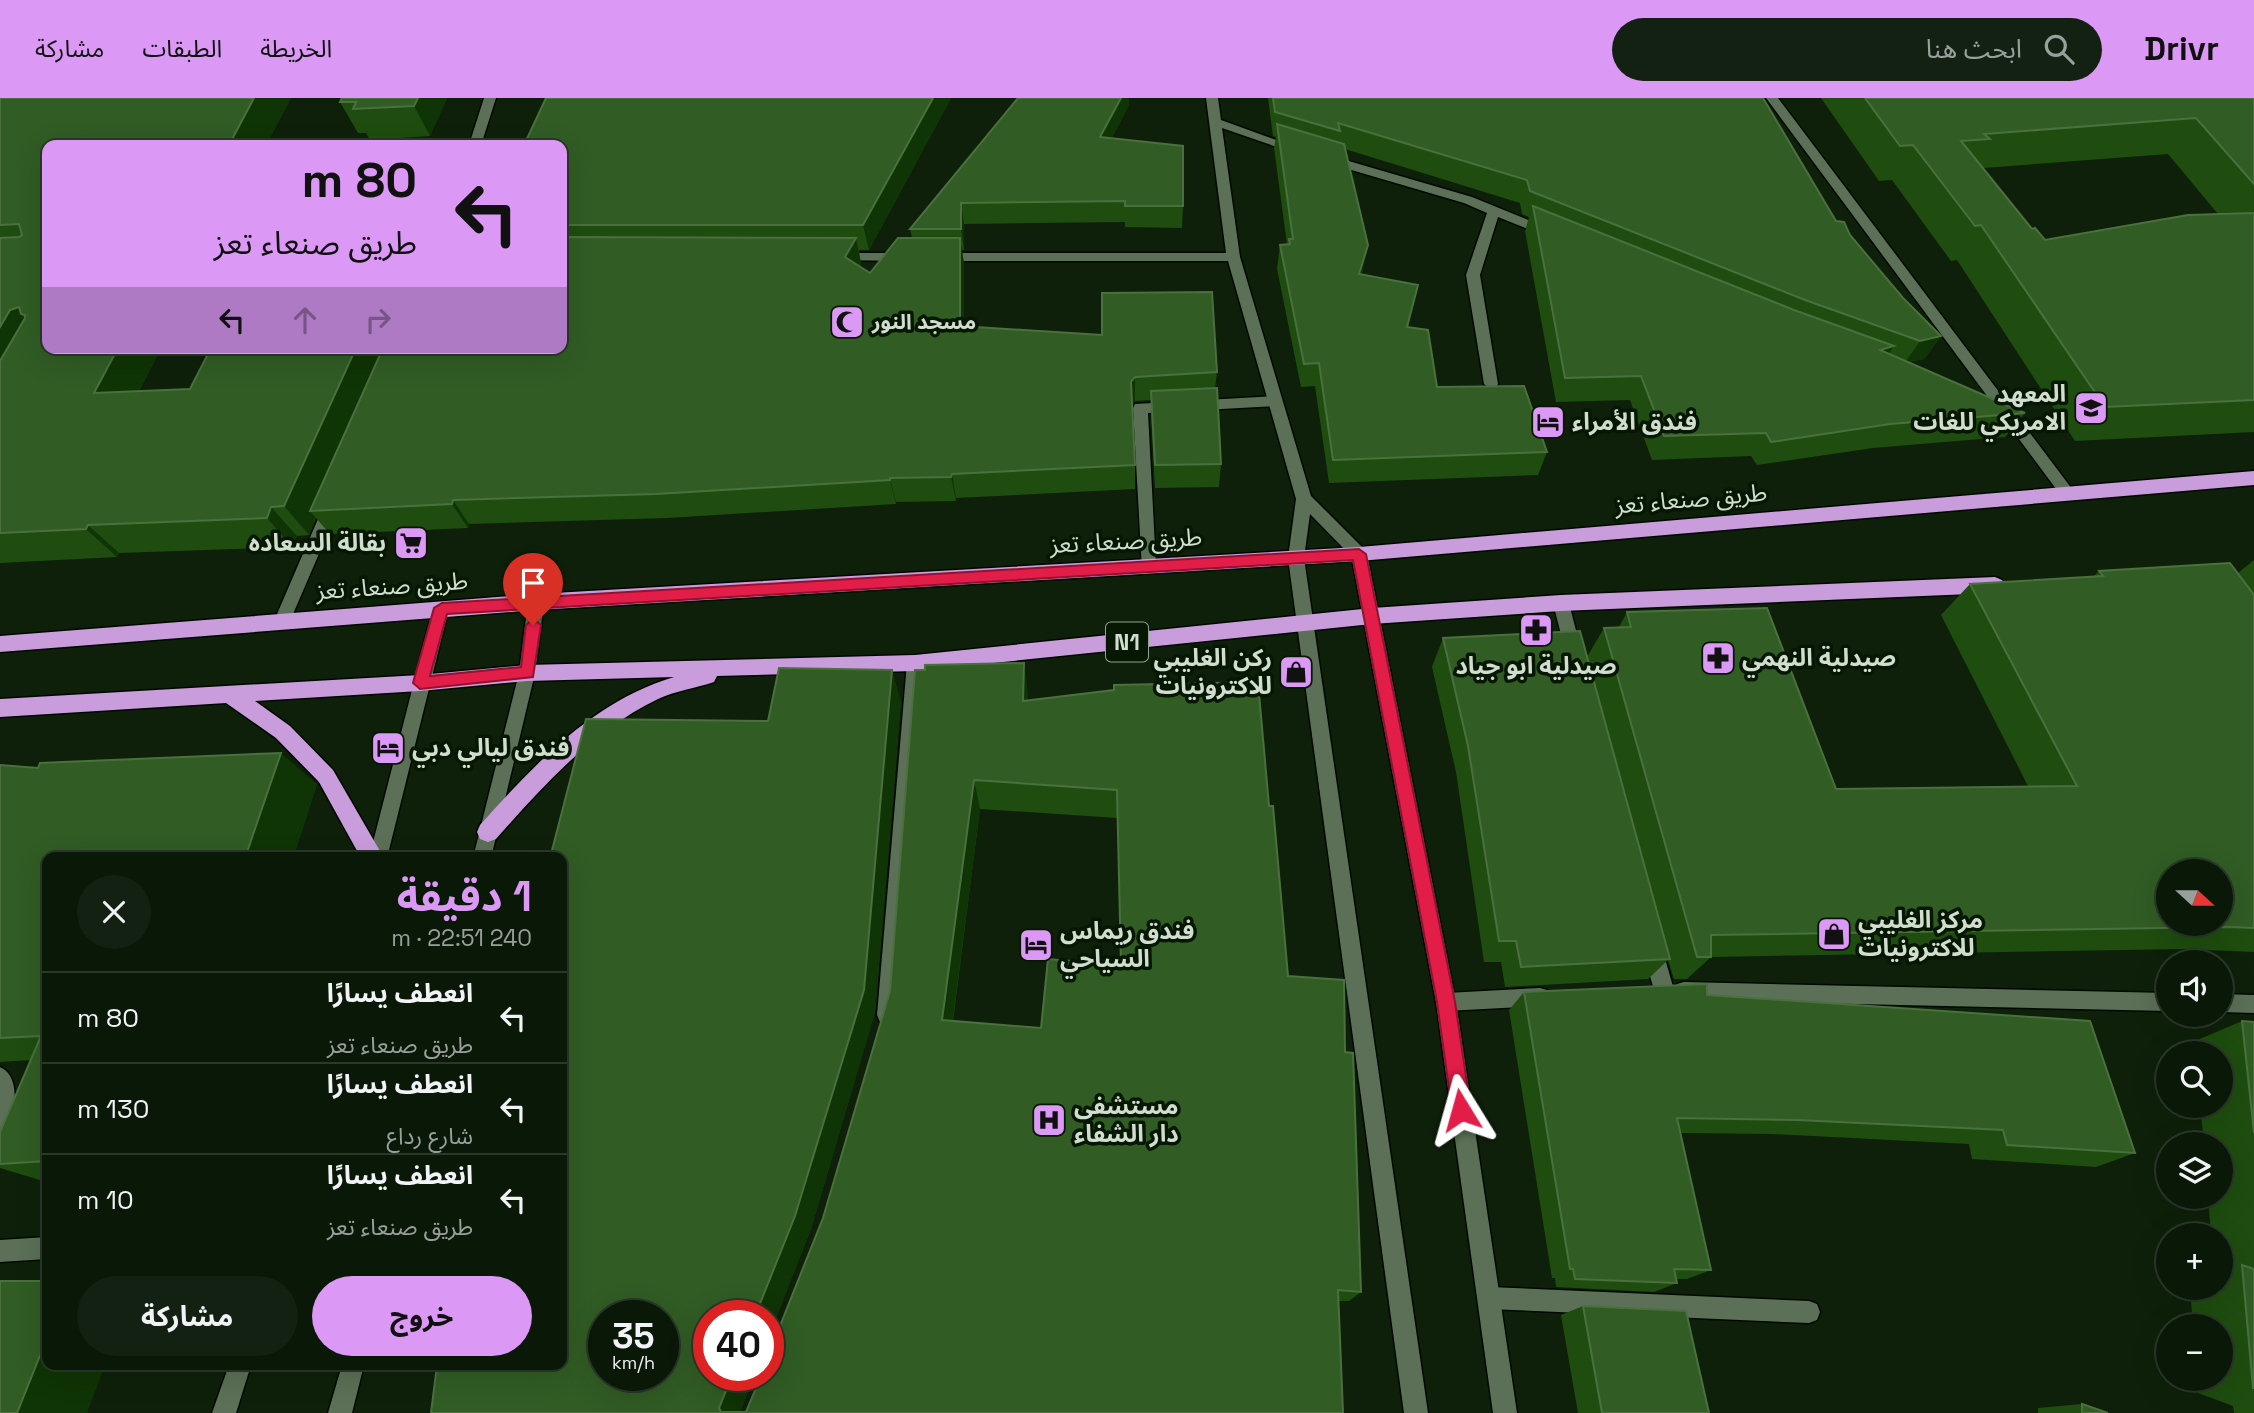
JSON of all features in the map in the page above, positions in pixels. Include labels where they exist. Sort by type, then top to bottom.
[{"type":"highway","name":"طريق صنعاء تعز","points":[[0,643],[536,601],[1359,554],[2254,478]]},
{"type":"highway","name":"N1","points":[[0,709],[420,683],[527,673],[915,663],[1372,616],[1561,603],[2014,584]]},
{"type":"highway","points":[[488,832],[541,773],[595,726],[653,692],[737,667]]},
{"type":"highway","points":[[230,695],[283,732],[326,776],[371,852]]},
{"type":"street","points":[[477,140],[490,98]]},
{"type":"street","points":[[1212,98],[1233,257],[1304,499],[1296,558],[1304,625],[1416,1413]]},
{"type":"street","points":[[1772,98],[2067,493]]},
{"type":"street","points":[[1215,122],[1267,141],[1468,200],[1558,237]]},
{"type":"street","points":[[1492,384],[1473,275],[1494,211]]},
{"type":"street","points":[[827,257],[1233,257]]},
{"type":"street","points":[[1978,399],[2004,408]]},
{"type":"street","points":[[1149,566],[1140,408],[1275,401]]},
{"type":"street","points":[[282,621],[341,485]]},
{"type":"street","points":[[1304,499],[1359,554],[1446,1002],[1505,1413]]},
{"type":"street","points":[[483,852],[527,673],[536,601]]},
{"type":"street","points":[[1561,603],[1579,670]]},
{"type":"street","points":[[377,852],[442,608]]},
{"type":"street","points":[[881,1037],[888,1012],[915,663]]},
{"type":"street","points":[[1649,937],[1657,991],[2156,1002]]},
{"type":"street","points":[[1446,1002],[1555,996]]},
{"type":"street","points":[[2233,1003],[2254,1004]]},
{"type":"street","points":[[0,1077],[4,1082],[0,1142]]},
{"type":"street","points":[[0,1251],[42,1248]]},
{"type":"street","points":[[1489,1298],[1809,1312]]},
{"type":"street","points":[[224,1413],[238,1370]]},
{"type":"street","points":[[340,1413],[352,1370]]},
{"type":"building","points":[[0,98],[254,98],[232,140],[42,140],[42,354],[115,354],[94,393],[190,389],[208,354],[353,354],[284,506],[271,507],[267,518],[88,525],[86,529],[0,533],[0,361],[25,315],[21,314],[19,307],[10,310],[0,327],[0,238],[22,235],[19,224],[0,225]]},
{"type":"building","points":[[342,98],[418,98],[414,106],[353,109],[356,102],[340,102]]},
{"type":"building","points":[[546,98],[933,98],[863,225],[567,225],[567,140],[526,140]]},
{"type":"building","points":[[1018,98],[1121,98],[1100,137],[1183,146],[1183,206],[1125,206],[1125,201],[961,203],[961,229],[910,229]]},
{"type":"building","points":[[1273,98],[1763,98],[1836,221],[1844,222],[1850,235],[1903,298],[1941,336],[1920,341],[1805,300],[1530,191],[1527,180],[1338,123],[1340,131],[1275,112]]},
{"type":"building","points":[[1865,98],[2254,98],[2254,184],[2196,118],[1984,134],[1990,139],[1961,141],[2032,229],[2035,228],[2045,240],[2188,215],[2254,213],[2254,400],[2105,407],[1981,225],[1975,226],[1913,145],[1900,146]]},
{"type":"building","points":[[1277,124],[1344,144],[1368,245],[1359,274],[1418,285],[1407,327],[1428,330],[1437,387],[1524,386],[1547,452],[1333,460],[1319,363],[1304,364],[1280,245],[1290,244],[1289,239],[1293,239]]},
{"type":"building","points":[[1533,206],[1794,310],[1894,346],[1880,350],[2025,413],[1890,424],[1771,442],[1766,433],[1664,436],[1641,376],[1565,378]]},
{"type":"building","points":[[567,237],[856,238],[845,257],[870,273],[898,238],[960,238],[960,326],[1102,335],[1102,293],[1212,292],[1217,372],[1135,377],[1131,382],[1135,465],[656,494],[453,500],[452,504],[310,511],[380,354],[567,354]]},
{"type":"building","points":[[1217,388],[1221,464],[1155,465],[1151,391]]},
{"type":"building","points":[[2230,563],[2254,595],[2254,928],[2233,927],[2233,859],[2156,859],[2156,928],[1711,935],[1711,957],[1697,957],[1604,628],[1631,627],[1627,612],[1767,608],[1836,789],[2077,786],[1970,584],[2103,576],[2099,571]]},
{"type":"building","points":[[1580,631],[1670,959],[1521,967],[1516,941],[1499,941],[1468,746],[1443,638]]},
{"type":"building","points":[[1024,663],[1023,701],[1114,690],[1114,685],[1258,682],[1269,806],[1273,806],[1288,976],[1344,980],[1345,1052],[1353,1053],[1361,1292],[1338,1290],[1343,1413],[431,1413],[436,1370],[567,1370],[567,852],[552,852],[586,719],[768,721],[779,668],[892,670],[864,990],[795,1216],[761,1300],[693,1300],[693,1391],[726,1391],[719,1408],[721,1412],[746,1412],[755,1391],[784,1391],[784,1316],[823,1218],[890,991],[915,670],[925,670],[925,665]],"holes":[[[974,780],[1117,790],[1121,965],[1048,959],[1041,1028],[942,1020]]]},
{"type":"building","points":[[281,753],[247,852],[42,852],[42,1161],[0,1164],[0,1132],[41,1036],[0,1038],[0,765],[38,768],[40,763]]},
{"type":"building","points":[[1707,984],[1707,995],[2090,1021],[2135,1153],[2007,1145],[2003,1130],[1798,1120],[1677,1118],[1711,1270],[1674,1269],[1677,1283],[1575,1279],[1573,1269],[1570,1269],[1524,992]]},
{"type":"building","points":[[2242,1021],[2254,1022],[2254,1133]]},
{"type":"building","points":[[2242,1265],[2254,1269],[2254,1388],[2253,1388]]},
{"type":"building","points":[[0,1281],[42,1281],[42,1350],[17,1413],[0,1413]]},
{"type":"building","points":[[1583,1306],[1686,1311],[1709,1413],[1602,1413]]},
{"type":"building","points":[[2082,1404],[2108,1413],[2082,1413]]},
{"type":"place","name":"مسجد النور","points":[[847,322]]},
{"type":"place","name":"المعهد الامريكي للغات","points":[[2091,408]]},
{"type":"place","name":"فندق الأمراء","points":[[1548,422]]},
{"type":"place","name":"بقالة السعاده","points":[[411,543]]},
{"type":"place","name":"صيدلية ابو جياد","points":[[1536,630]]},
{"type":"place","name":"صيدلية النهمي","points":[[1718,658]]},
{"type":"place","name":"ركن الغليبي للاكترونيات","points":[[1296,672]]},
{"type":"place","name":"فندق ليالي دبي","points":[[388,748]]},
{"type":"place","name":"مركز الغليبي للاكترونيات","points":[[1834,934]]},
{"type":"place","name":"فندق ريماس السياحي","points":[[1036,945]]},
{"type":"place","name":"مستشفى دار الشفاء","points":[[1049,1120]]},
{"type":"route","points":[[533,625],[527,673],[420,683],[442,608],[1359,554],[1446,1002],[1461,1110]]}]
